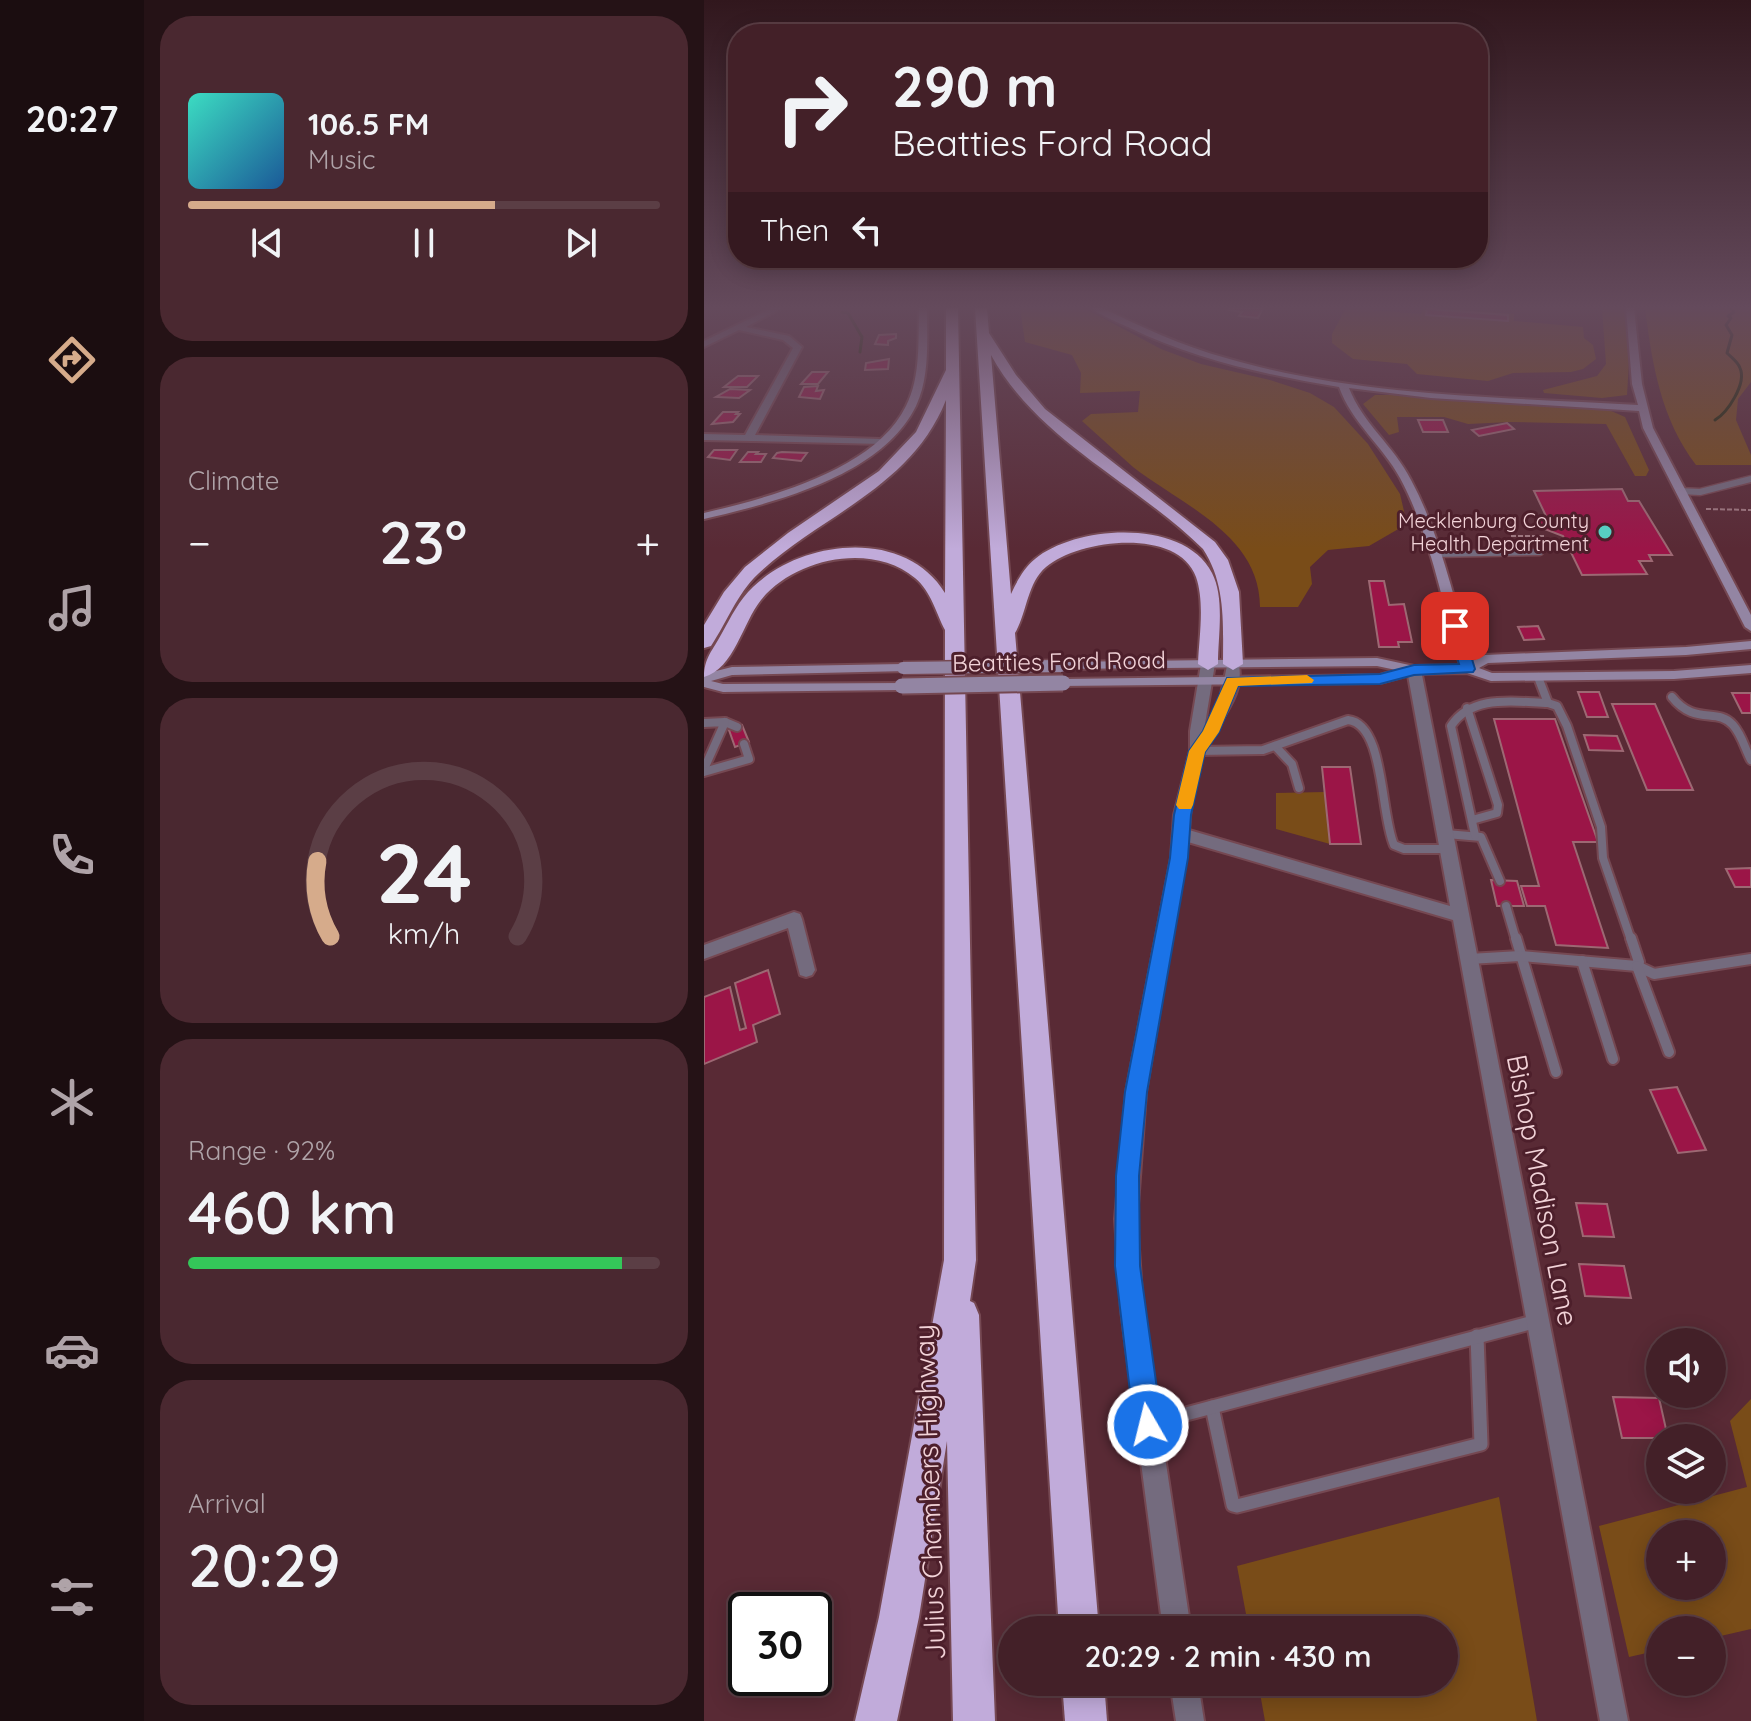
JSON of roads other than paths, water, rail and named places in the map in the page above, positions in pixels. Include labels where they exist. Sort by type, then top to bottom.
[{"type":"highway","points":[[704,642],[730,595],[750,572],[875,482],[908,452],[928,423],[943,388]]},
{"type":"highway","points":[[876,1721],[899,1617],[960,1260],[953,388]]},
{"type":"highway","points":[[987,388],[1078,1616]]},
{"type":"highway","points":[[1020,388],[1040,412],[1195,532],[1218,554],[1229,579],[1233,672]]},
{"type":"highway","points":[[1007,631],[1029,577],[1046,558],[1084,541],[1117,537],[1141,539],[1180,551],[1195,562],[1204,574],[1207,673]]},
{"type":"highway","points":[[704,671],[720,658],[750,604],[765,586],[795,568],[836,556],[878,555],[911,566],[931,586],[953,628]]},
{"type":"highway","name":"Julius Chambers Highway","points":[[960,1260],[974,1721]]},
{"type":"highway","points":[[1084,1696],[1086,1721]]},
{"type":"street","points":[[749,437],[776,388]]},
{"type":"street","points":[[704,516],[792,490],[843,466],[880,442],[903,420],[917,388]]},
{"type":"street","points":[[1344,388],[1357,418],[1389,454],[1408,482],[1468,669]]},
{"type":"street","points":[[1386,388],[1641,408]]},
{"type":"street","points":[[1639,388],[1641,408],[1658,452],[1751,627]]},
{"type":"street","points":[[704,437],[880,442]]},
{"type":"street","name":"Beatties Ford Road","points":[[1468,669],[1485,659],[1686,651],[1751,645]]},
{"type":"street","name":"Beatties Ford Road","points":[[704,680],[732,671],[903,668],[1061,666],[1207,673]]},
{"type":"street","name":"Beatties Ford Road","points":[[704,680],[723,688],[1063,683],[1233,672],[1380,679],[1414,670],[1468,669],[1491,677],[1538,677],[1687,674],[1751,669]]},
{"type":"street","name":"Bishop Madison Lane","points":[[1414,670],[1614,1721]]},
{"type":"street","points":[[1197,751],[1211,732],[1233,672]]},
{"type":"street","points":[[1175,1616],[1128,1266],[1127,1176],[1136,1092],[1179,858],[1207,673]]},
{"type":"street","points":[[1181,834],[1460,915]]},
{"type":"street","points":[[704,952],[794,919],[806,970]]},
{"type":"street","points":[[1186,1696],[1190,1721]]},
{"type":"lane","points":[[1679,491],[1700,492],[1751,479]]},
{"type":"lane","points":[[1433,554],[1540,552]]},
{"type":"lane","points":[[1538,677],[1548,703]]},
{"type":"lane","points":[[1672,697],[1681,711],[1694,716],[1719,717],[1732,723],[1751,760]]},
{"type":"lane","points":[[1475,835],[1451,726],[1455,717],[1467,708],[1489,704],[1548,703],[1557,706],[1601,827],[1603,858],[1637,953],[1637,966],[1669,1052]]},
{"type":"lane","points":[[1467,708],[1498,805],[1497,813],[1493,816],[1472,820]]},
{"type":"lane","points":[[1197,751],[1241,752],[1275,746],[1348,720],[1357,721],[1374,741],[1387,831],[1394,845],[1404,849],[1475,835],[1481,837],[1500,881]]},
{"type":"lane","points":[[704,724],[725,722],[737,727]]},
{"type":"lane","points":[[704,771],[725,722]]},
{"type":"lane","points":[[704,771],[749,759],[744,744]]},
{"type":"lane","points":[[1275,746],[1292,764],[1299,788]]},
{"type":"lane","points":[[1506,906],[1520,956],[1528,970],[1556,1072]]},
{"type":"lane","points":[[1469,959],[1520,956],[1582,961],[1637,966],[1654,974],[1751,959]]},
{"type":"lane","points":[[1582,961],[1613,1059]]},
{"type":"lane","points":[[1148,1425],[1538,1321]]},
{"type":"lane","points":[[1212,1407],[1233,1505],[1237,1506],[1481,1444],[1477,1336]]},
{"type":"waterway","points":[[1715,420],[1730,405],[1739,388]]},
{"type":"place","name":"Mecklenburg County Health Department","points":[[1605,532]]}]
